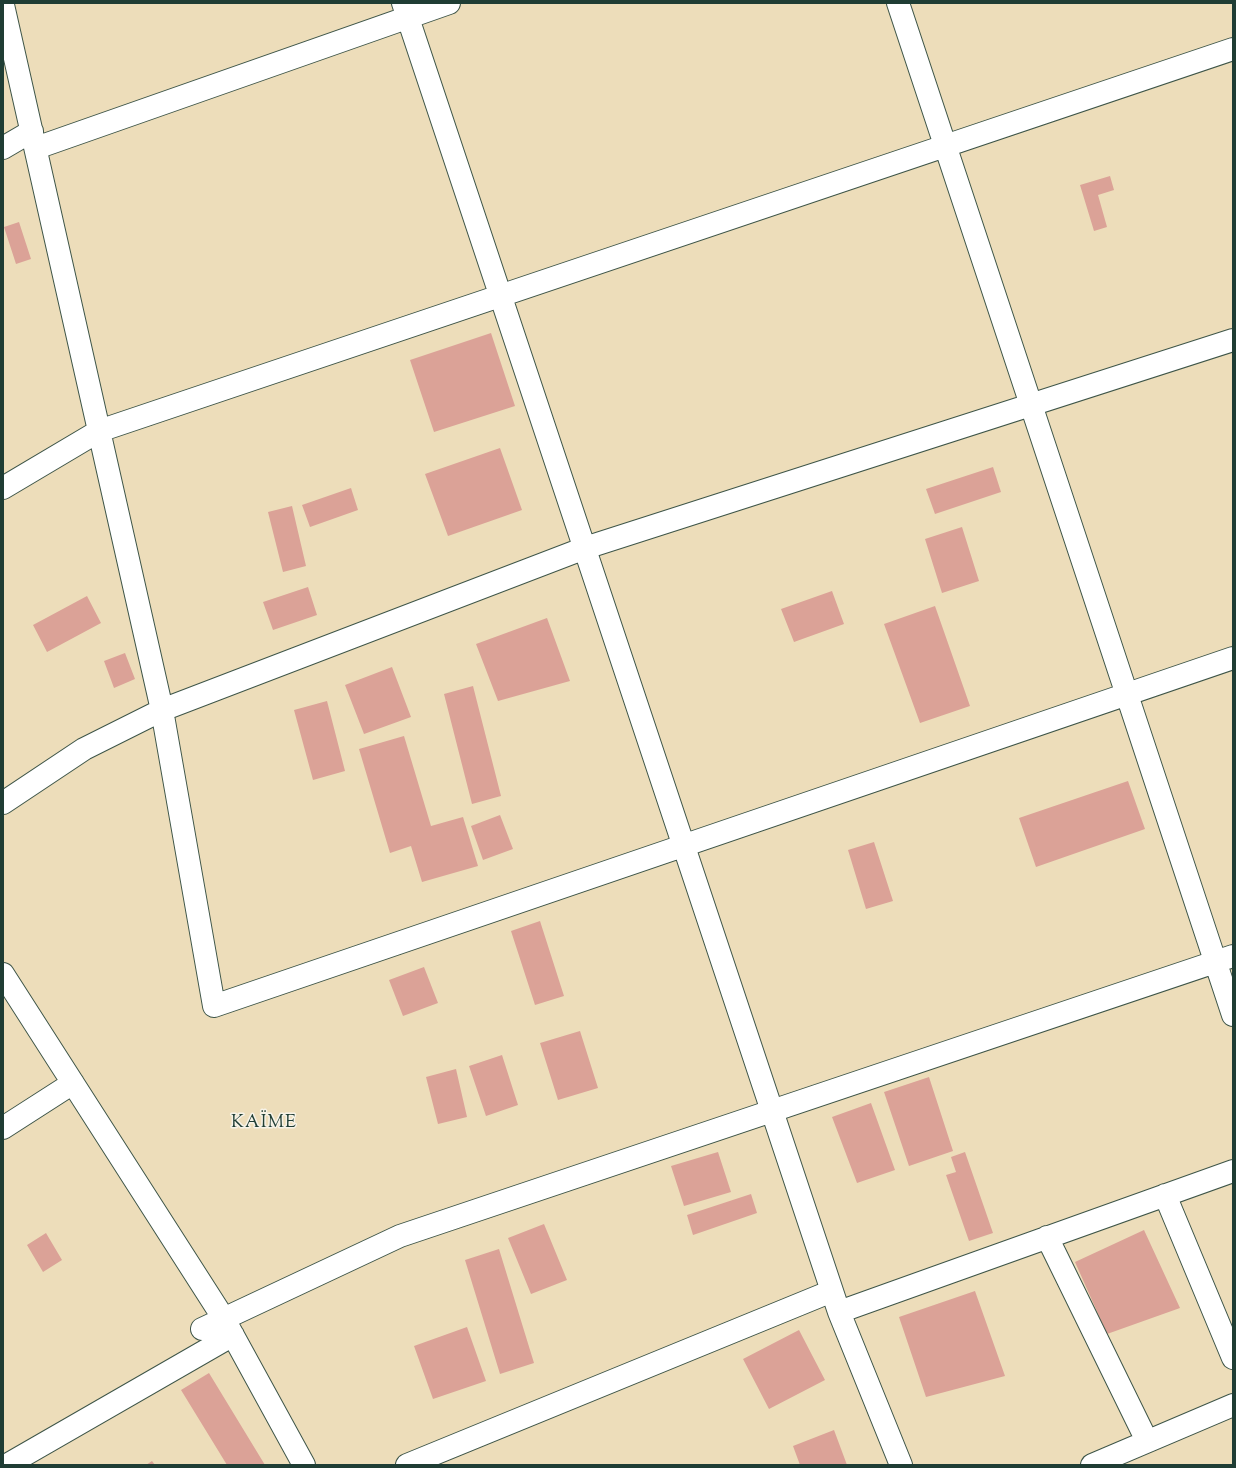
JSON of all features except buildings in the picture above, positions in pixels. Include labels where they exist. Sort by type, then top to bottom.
[{"type":"street","points":[[3,148],[34,139],[405,10],[449,3]]},
{"type":"street","points":[[898,3],[1127,694],[1224,959],[1233,1015]]},
{"type":"street","points":[[3,5],[162,710],[214,1006],[1233,658]]},
{"type":"street","points":[[405,10],[839,1312],[901,1465]]},
{"type":"street","points":[[3,488],[99,431],[1233,49]]},
{"type":"street","points":[[3,803],[84,749],[162,710],[585,548],[1233,340]]},
{"type":"street","points":[[7,1465],[228,1327],[400,1236],[1224,959]]},
{"type":"street","points":[[3,974],[228,1327],[304,1465]]},
{"type":"street","points":[[3,1128],[73,1083]]},
{"type":"street","points":[[839,1312],[1233,1171]]},
{"type":"street","points":[[1165,1195],[1233,1358]]},
{"type":"street","points":[[1047,1237],[1148,1441]]},
{"type":"street","points":[[408,1465],[832,1291]]},
{"type":"street","points":[[202,1329],[228,1327]]},
{"type":"street","points":[[1092,1465],[1233,1405]]},
{"type":"district","name":"KAÏME","points":[[264,1124]]}]
